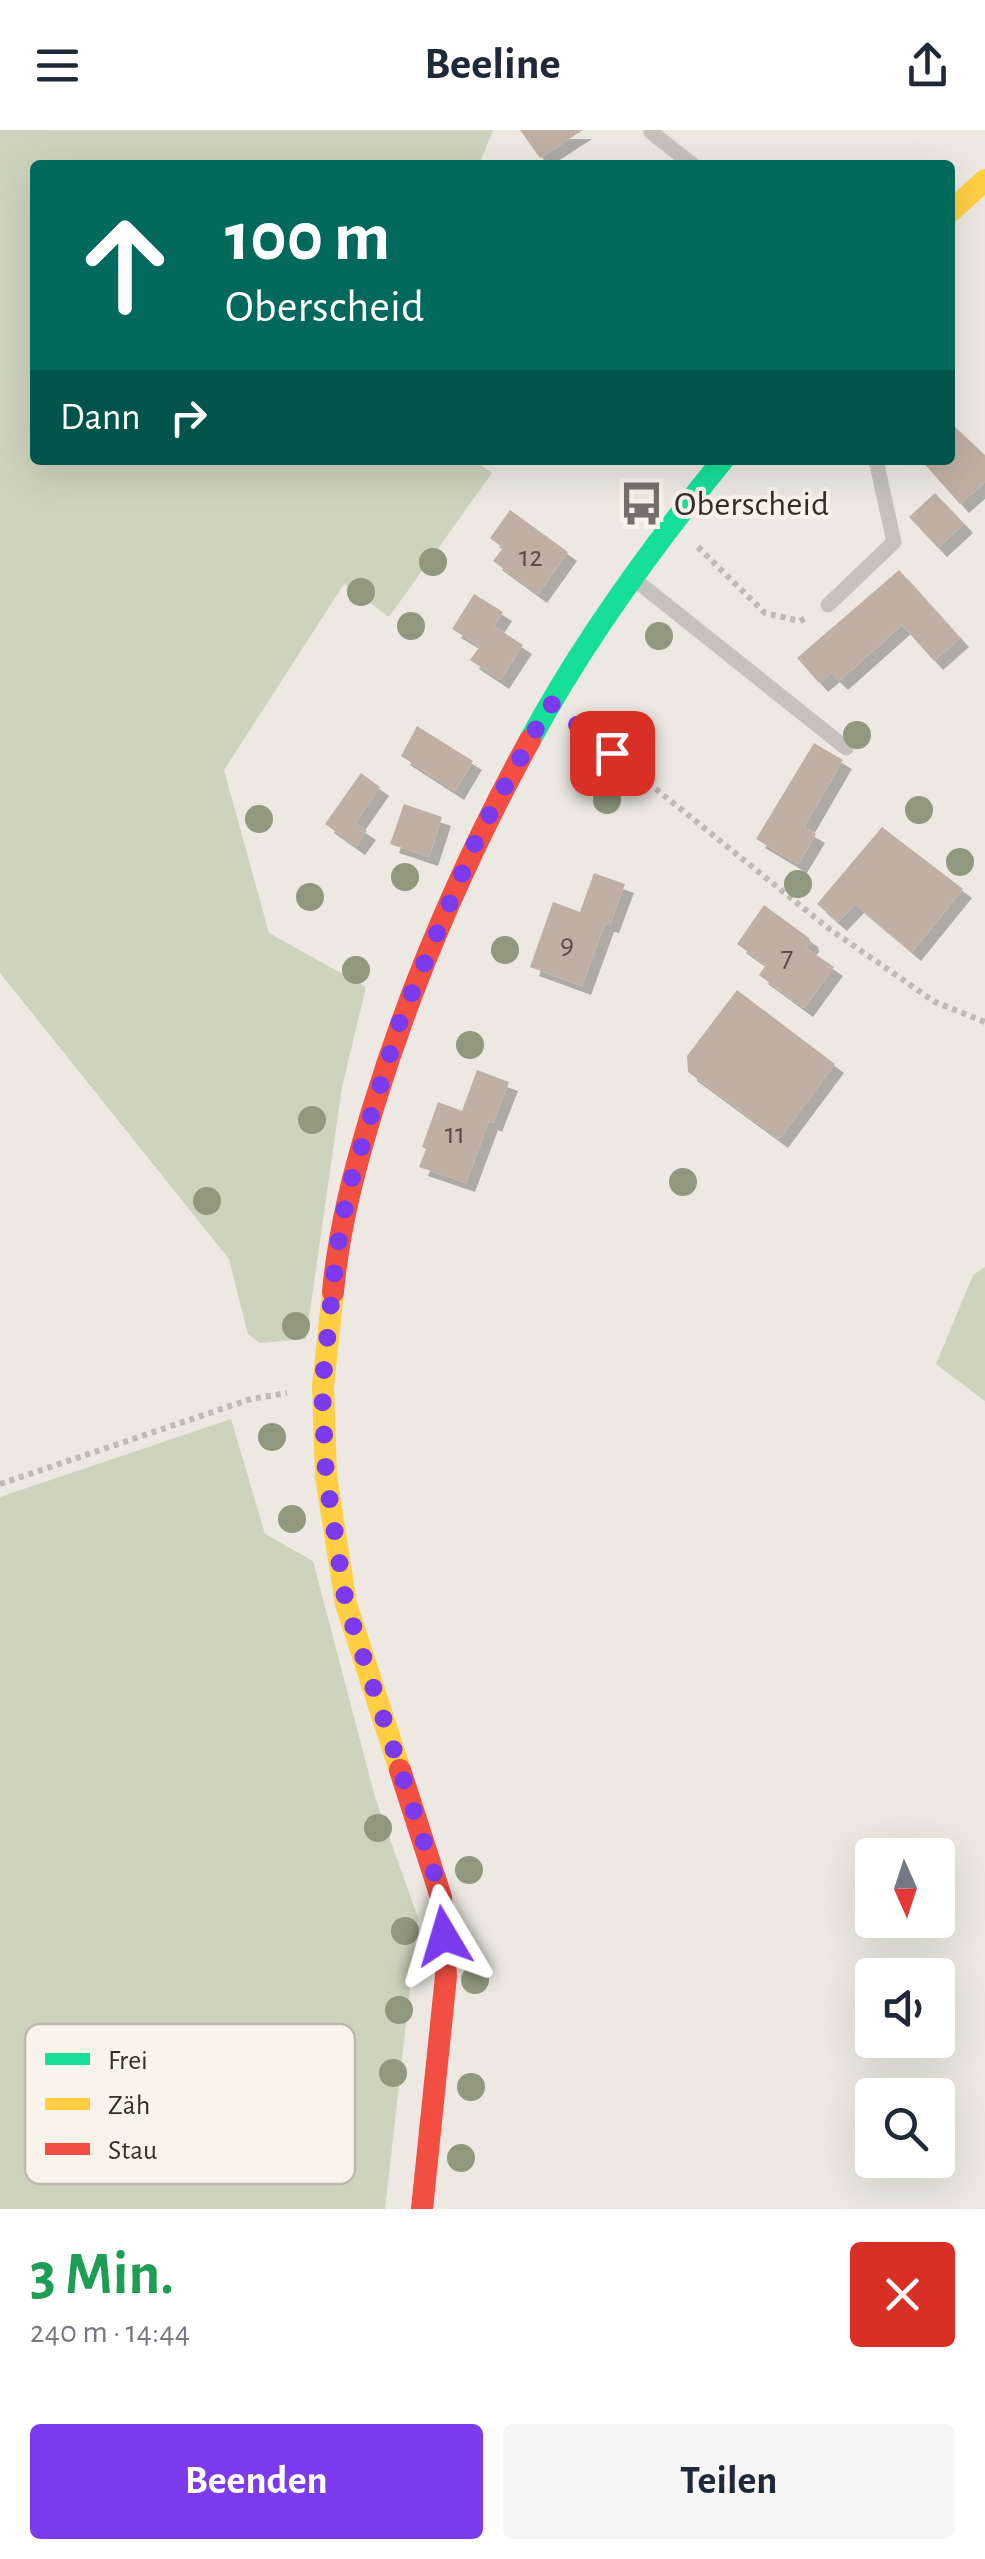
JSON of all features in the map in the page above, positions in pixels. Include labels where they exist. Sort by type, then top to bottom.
[{"type":"main road","points":[[955,207],[985,180]]},
{"type":"main road","points":[[422,2209],[446,1976],[442,1897],[346,1604],[326,1476],[322,1388],[336,1256],[348,1191],[400,1021],[478,836],[550,703],[632,578],[719,465]]},
{"type":"lane","points":[[650,132],[687,160]]},
{"type":"lane","points":[[828,604],[894,542],[877,465]]},
{"type":"lane","points":[[632,578],[846,748]]},
{"type":"path","points":[[672,522],[765,613],[800,622],[828,604]]},
{"type":"path","points":[[550,703],[828,928],[935,1002],[985,1022]]},
{"type":"path","points":[[0,1484],[250,1399]]},
{"type":"green space","points":[[0,130],[493,130],[481,160],[30,160],[30,465],[480,465],[492,473],[389,617],[344,584],[224,770],[269,933],[366,987],[342,1087],[306,1339],[260,1343],[248,1334],[229,1259],[0,973]]},
{"type":"green space","points":[[985,1267],[985,1401],[936,1364],[973,1275]]},
{"type":"green space","points":[[231,1419],[265,1534],[313,1561],[375,1797],[418,1918],[385,2209],[0,2209],[0,1497]]},
{"type":"building","points":[[520,130],[583,130],[540,158]]},
{"type":"building","points":[[955,427],[985,455],[985,482],[960,504],[925,465],[955,465]]},
{"type":"building","points":[[935,493],[964,524],[938,548],[909,517]]},
{"type":"building","points":[[510,510],[568,552],[538,594],[493,561],[503,548],[490,538]]},
{"type":"building","points":[[899,570],[960,638],[934,661],[902,625],[839,681],[831,673],[819,683],[797,658]]},
{"type":"building","points":[[474,594],[503,612],[494,626],[523,645],[500,680],[470,660],[480,646],[452,629]]},
{"type":"building","points":[[417,726],[473,761],[455,791],[401,756]]},
{"type":"building","points":[[814,743],[843,760],[804,827],[816,834],[798,864],[756,839]]},
{"type":"building","points":[[361,773],[380,787],[355,823],[367,831],[356,846],[325,824]]},
{"type":"building","points":[[404,804],[442,817],[429,857],[390,844]]},
{"type":"building","points":[[882,827],[963,889],[912,952],[855,904],[838,922],[817,904]]},
{"type":"building","points":[[594,873],[625,884],[610,924],[605,923],[582,986],[530,967],[553,902],[580,912]]},
{"type":"building","points":[[764,905],[809,938],[806,948],[834,967],[804,1008],[759,975],[766,965],[737,944]]},
{"type":"building","points":[[737,990],[835,1064],[779,1139],[688,1072],[687,1056]]},
{"type":"building","points":[[477,1070],[509,1082],[493,1123],[489,1121],[466,1183],[419,1167],[438,1102],[462,1111]]},
{"type":"traffic: fast","points":[[530,740],[620,596],[719,465]]},
{"type":"traffic: slow","points":[[955,207],[985,180]]},
{"type":"traffic: slow","points":[[333,1292],[323,1387],[326,1476],[346,1604],[400,1770]]},
{"type":"traffic: jam","points":[[333,1292],[354,1174],[406,1011],[463,873],[530,740]]},
{"type":"traffic: jam","points":[[400,1770],[441,1897],[446,1976],[422,2209]]},
{"type":"place","name":"Oberscheid","points":[[641,504]]},
{"type":"route","points":[[444,1936],[442,1897],[346,1604],[326,1476],[322,1388],[336,1256],[348,1191],[400,1021],[478,836],[550,703],[612,753]]}]
